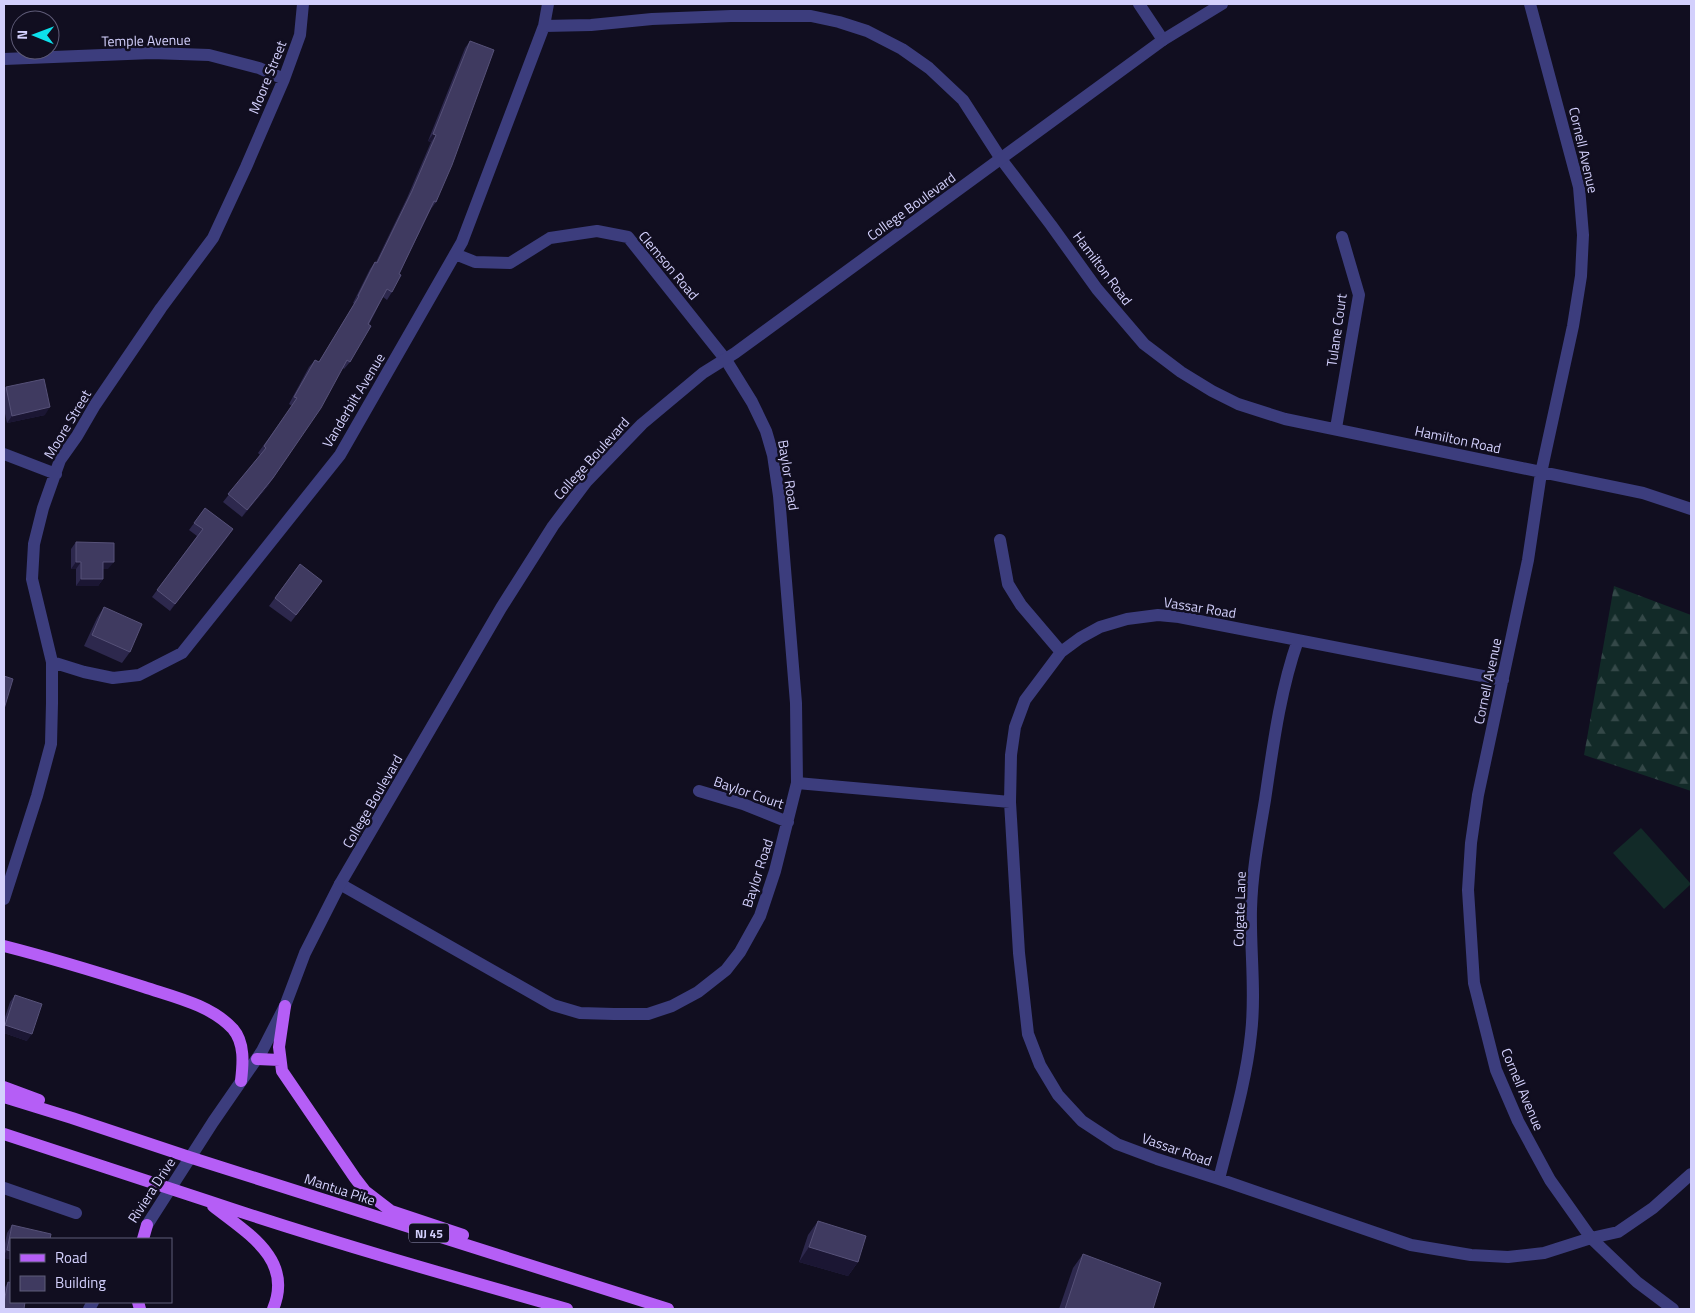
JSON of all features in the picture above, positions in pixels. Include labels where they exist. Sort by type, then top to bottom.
[{"type":"main road","points":[[4,946],[77,965],[210,1011],[234,1030],[239,1038],[243,1059],[241,1081]]},
{"type":"main road","points":[[285,1006],[279,1048],[282,1071],[365,1191],[391,1211],[491,1244],[501,1256]]},
{"type":"main road","points":[[257,1059],[280,1060]]},
{"type":"main road","points":[[4,1087],[51,1104],[72,1118]]},
{"type":"main road","name":"Mantua Pike","points":[[4,1098],[72,1118],[668,1309]]},
{"type":"main road","name":"NJ 45","points":[[4,1134],[207,1201],[567,1309]]},
{"type":"main road","points":[[207,1201],[258,1241],[270,1255],[274,1263],[279,1292],[273,1309]]},
{"type":"main road","points":[[143,1238],[147,1225]]},
{"type":"street","name":"Moore Street","points":[[4,899],[37,796],[51,744],[52,662],[32,580],[34,544],[43,508],[60,460],[161,308],[213,238],[284,79],[300,35],[303,4]]},
{"type":"street","name":"Vanderbilt Avenue","points":[[52,662],[84,672],[113,678],[140,675],[182,653],[340,455],[456,254],[544,26],[548,4]]},
{"type":"street","points":[[1138,4],[1163,40]]},
{"type":"street","name":"College Boulevard","points":[[189,1157],[257,1059],[285,1006],[305,953],[340,884],[501,608],[552,526],[587,481],[642,424],[703,373],[726,360],[1163,40],[1222,4]]},
{"type":"street","name":"Cornell Avenue","points":[[1530,4],[1579,187],[1583,235],[1581,276],[1573,326],[1541,473],[1528,560],[1478,795],[1471,843],[1468,890],[1474,983],[1496,1070],[1518,1121],[1550,1180],[1591,1238],[1637,1282],[1674,1309]]},
{"type":"street","name":"Hamilton Road","points":[[544,26],[591,25],[652,19],[811,16],[867,31],[902,49],[929,68],[963,100],[1001,159],[1097,289],[1144,344],[1181,372],[1212,391],[1238,404],[1285,419],[1644,493],[1691,509]]},
{"type":"street","name":"Temple Avenue","points":[[4,59],[152,53],[209,55],[259,68],[284,79]]},
{"type":"street","name":"Clemson Road","points":[[456,254],[475,262],[510,263],[550,238],[598,230],[628,237],[726,360]]},
{"type":"street","name":"Tulane Court","points":[[1336,428],[1359,296],[1342,237]]},
{"type":"street","name":"Baylor Road","points":[[340,884],[553,1005],[580,1013],[648,1014],[672,1006],[698,992],[726,970],[740,952],[760,916],[775,871],[797,783],[796,704],[779,496],[773,455],[766,431],[752,402],[726,360]]},
{"type":"street","points":[[4,454],[56,474]]},
{"type":"street","points":[[1000,540],[1008,584],[1021,605],[1061,652]]},
{"type":"street","name":"Vassar Road","points":[[1503,680],[1179,617],[1158,615],[1127,619],[1100,627],[1080,638],[1061,652],[1025,700],[1015,727],[1011,755],[1010,802],[1020,953],[1028,1034],[1040,1066],[1058,1095],[1082,1121],[1117,1144],[1411,1245],[1471,1255],[1508,1257],[1544,1253],[1591,1238],[1618,1232],[1653,1208],[1691,1174]]},
{"type":"street","name":"Colgate Lane","points":[[1219,1179],[1242,1089],[1251,1034],[1253,994],[1252,884],[1273,744],[1288,668],[1298,640]]},
{"type":"street","points":[[797,783],[1010,802]]},
{"type":"street","name":"Baylor Court","points":[[699,791],[743,804],[788,822]]},
{"type":"street","name":"Riviera Drive","points":[[138,1238],[189,1157]]},
{"type":"street","points":[[4,1188],[76,1213]]},
{"type":"green space","points":[[1614,586],[1691,615],[1691,791],[1584,755]]},
{"type":"green space","points":[[1641,828],[1691,884],[1664,909],[1613,853]]},
{"type":"building","points":[[470,41],[494,50],[452,165],[436,202],[434,201],[392,292],[387,289],[368,324],[371,326],[350,362],[347,360],[321,408],[273,478],[247,510],[228,494],[266,448],[264,446],[297,398],[294,397],[315,360],[319,362],[359,296],[375,262],[377,263],[412,191],[436,135],[433,134]]},
{"type":"building","points":[[44,379],[50,407],[12,416],[6,387]]},
{"type":"building","points":[[205,508],[233,529],[175,604],[157,590],[203,529],[194,523]]},
{"type":"building","points":[[76,542],[114,543],[114,562],[103,562],[103,579],[81,579],[81,562],[76,562]]},
{"type":"building","points":[[300,564],[322,581],[296,615],[275,598]]},
{"type":"building","points":[[104,607],[142,624],[130,652],[92,635]]},
{"type":"building","points":[[4,676],[13,679],[4,709]]},
{"type":"building","points":[[15,995],[42,1004],[32,1034],[5,1025]]},
{"type":"building","points":[[818,1221],[866,1236],[858,1262],[809,1247]]},
{"type":"building","points":[[12,1225],[51,1234],[50,1238],[10,1238],[10,1251],[7,1250]]},
{"type":"building","points":[[1083,1254],[1161,1283],[1153,1309],[1065,1309]]},
{"type":"building","points":[[8,1282],[10,1283],[10,1303],[25,1303],[24,1309],[4,1309]]}]
